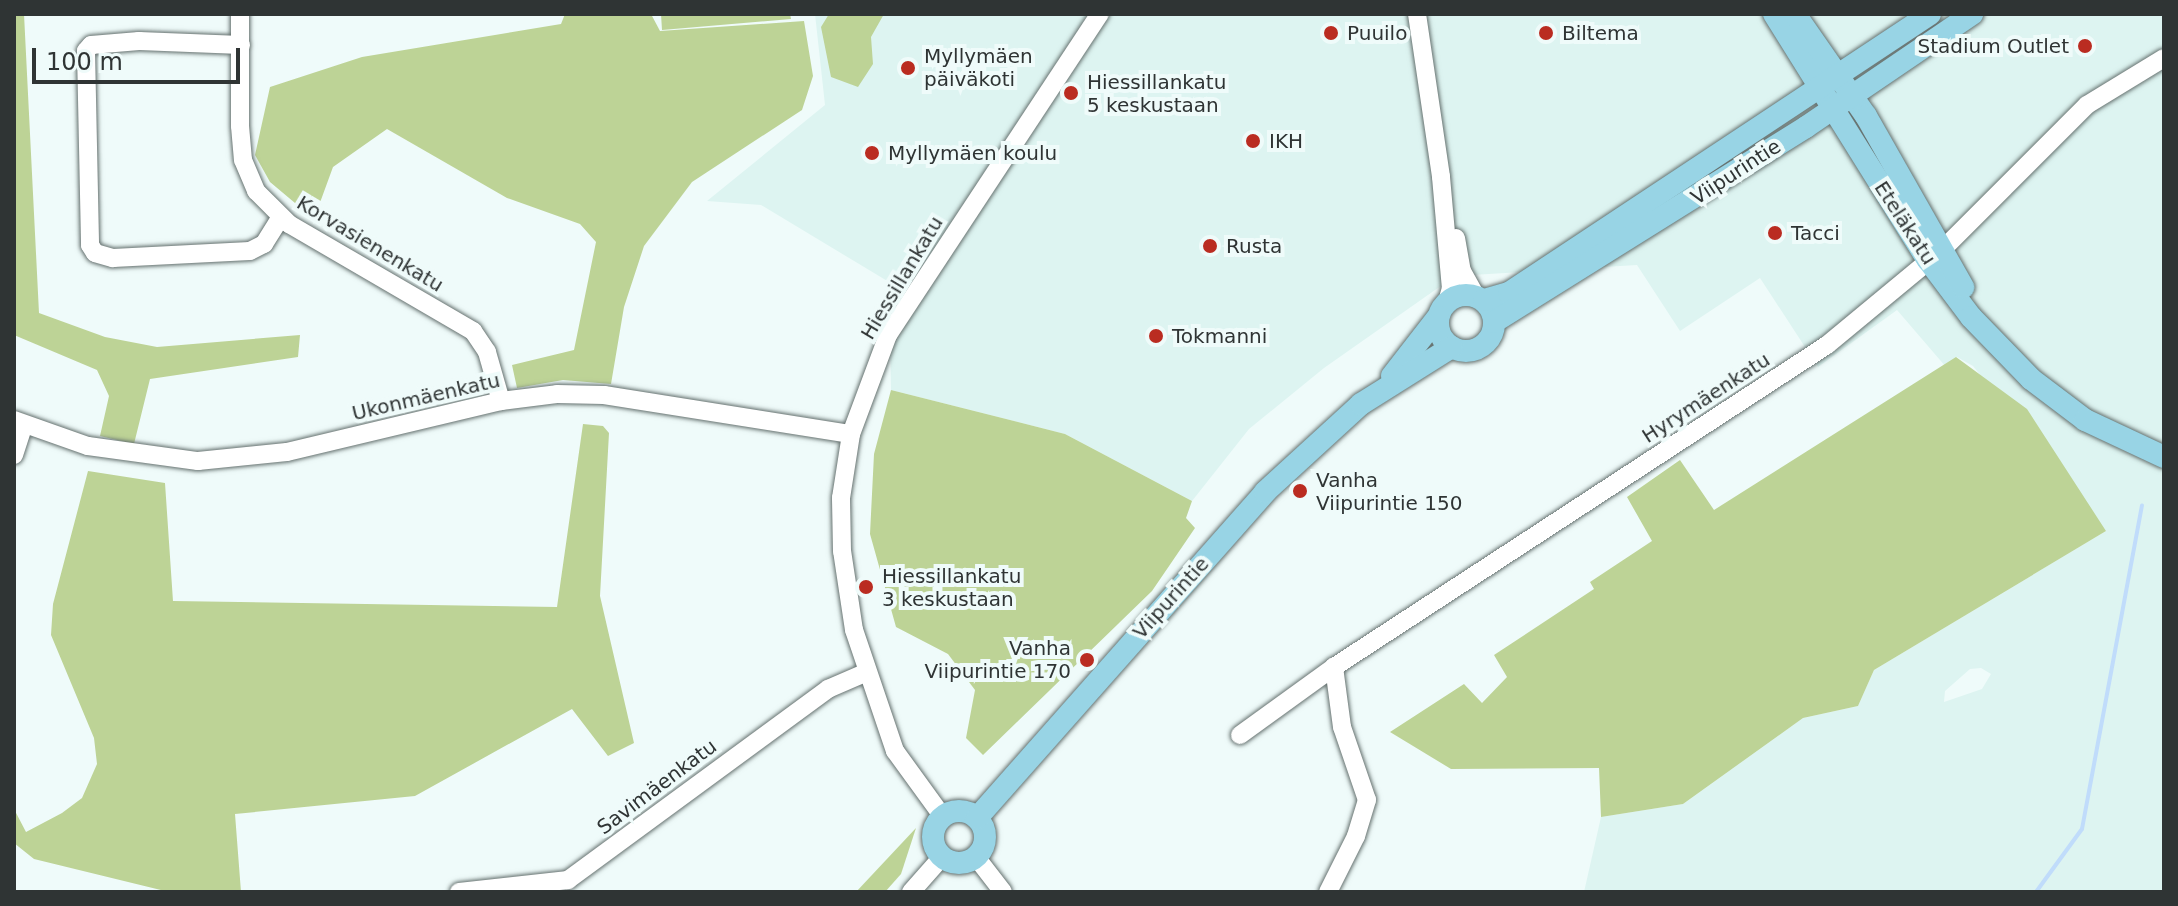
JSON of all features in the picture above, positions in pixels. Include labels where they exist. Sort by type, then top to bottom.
[{"type":"main road","points":[[1774,14],[1830,82]]},
{"type":"main road","points":[[1795,14],[1830,82]]},
{"type":"main road","name":"Viipurintie","points":[[1480,298],[1509,293],[1930,14]]},
{"type":"main road","name":"Viipurintie","points":[[1494,322],[1843,102],[1972,14]]},
{"type":"main road","name":"Eteläkatu","points":[[1830,82],[1935,255],[2001,349],[2085,420],[2164,457]]},
{"type":"main road","points":[[1480,298],[1494,322],[1490,339],[1477,349],[1452,347],[1438,329],[1443,309],[1480,298]]},
{"type":"main road","name":"Viipurintie","points":[[1378,392],[1443,309]]},
{"type":"main road","name":"Viipurintie","points":[[977,818],[1265,492],[1378,392],[1452,347]]},
{"type":"main road","points":[[960,811],[977,818],[985,842],[976,857],[959,863],[942,857],[934,832],[943,817],[960,811]]},
{"type":"street","name":"Korvasienenkatu","points":[[240,14],[243,160],[256,191],[281,217],[473,331],[487,352],[501,401]]},
{"type":"street","name":"Hiessillankatu","points":[[943,817],[895,751],[865,673],[842,551],[841,498],[851,434],[888,335],[1100,14]]},
{"type":"street","points":[[1417,14],[1441,177],[1451,288],[1443,309]]},
{"type":"street","points":[[241,45],[139,41],[91,45],[86,51],[90,245],[95,253],[113,258],[250,251],[264,244],[281,217]]},
{"type":"street","name":"Hyrymäenkatu","points":[[1240,735],[1334,667],[1827,345],[1935,255],[2087,105],[2164,58]]},
{"type":"street","points":[[1441,177],[1462,271],[1480,298]]},
{"type":"street","name":"Ukonmäenkatu","points":[[19,423],[88,446],[198,461],[287,452],[501,401],[604,395],[851,434]]},
{"type":"street","points":[[14,455],[19,423]]},
{"type":"street","points":[[1328,892],[1356,836],[1367,800],[1342,727],[1334,667]]},
{"type":"street","name":"Savimäenkatu","points":[[459,892],[569,886],[828,689],[865,673]]},
{"type":"street","points":[[911,892],[942,857]]},
{"type":"street","points":[[976,857],[1003,892]]},
{"type":"shaded area","points":[[815,14],[2164,14],[2164,892],[1584,892],[1601,817],[1683,804],[1803,718],[1858,706],[1874,670],[2106,531],[1973,366],[1957,357],[1946,367],[1897,310],[1818,367],[1760,278],[1680,331],[1637,265],[1455,276],[1324,368],[1249,429],[1192,501],[1065,434],[891,390],[889,282],[761,205],[707,201],[825,105]],"holes":[[[1981,668],[1991,674],[1982,689],[1944,702],[1945,691],[1970,669]]]},
{"type":"green space","points":[[14,14],[24,14],[39,313],[105,337],[157,347],[300,335],[298,357],[150,379],[134,444],[100,436],[109,396],[97,370],[14,335]]},
{"type":"green space","points":[[565,14],[651,14],[660,31],[804,21],[813,76],[802,110],[692,182],[644,246],[624,307],[611,384],[563,380],[517,388],[512,365],[574,350],[596,242],[580,224],[507,198],[387,129],[333,167],[314,219],[270,182],[255,155],[270,87],[362,57],[561,24]]},
{"type":"green space","points":[[661,14],[790,14],[791,19],[662,30]]},
{"type":"green space","points":[[829,14],[884,14],[871,37],[873,64],[858,87],[831,77],[821,27]]},
{"type":"green space","points":[[1956,357],[2027,409],[2106,531],[1874,670],[1858,706],[1803,718],[1683,804],[1601,817],[1599,768],[1451,769],[1390,732],[1464,684],[1482,703],[1507,677],[1494,655],[1594,589],[1590,582],[1652,541],[1627,497],[1680,460],[1714,510]]},
{"type":"green space","points":[[891,390],[1065,434],[1192,501],[1186,518],[1195,528],[1152,591],[983,755],[966,738],[975,690],[948,654],[896,627],[870,534],[874,454]]},
{"type":"green space","points":[[583,424],[603,426],[609,433],[600,596],[634,743],[608,756],[572,709],[415,796],[235,814],[241,892],[169,892],[34,859],[14,843],[14,809],[26,832],[62,813],[82,798],[97,764],[94,738],[51,635],[53,604],[88,471],[165,483],[173,601],[557,607]]},
{"type":"green space","points":[[916,828],[901,874],[885,892],[856,892]]},
{"type":"waterway","points":[[2036,892],[2082,829],[2142,506]]},
{"type":"place","name":"Puuilo","points":[[1331,33]]},
{"type":"place","name":"Biltema","points":[[1546,33]]},
{"type":"place","name":"Stadium Outlet","points":[[2085,46]]},
{"type":"place","name":"Myllymäen päiväkoti","points":[[908,68]]},
{"type":"place","name":"Hiessillankatu 5 keskustaan","points":[[1071,93]]},
{"type":"place","name":"IKH","points":[[1253,141]]},
{"type":"place","name":"Myllymäen koulu","points":[[872,153]]},
{"type":"place","name":"Tacci","points":[[1775,233]]},
{"type":"place","name":"Rusta","points":[[1210,246]]},
{"type":"place","name":"Tokmanni","points":[[1156,336]]},
{"type":"place","name":"Vanha Viipurintie 150","points":[[1300,491]]},
{"type":"place","name":"Hiessillankatu 3 keskustaan","points":[[866,587]]},
{"type":"place","name":"Vanha Viipurintie 170","points":[[1087,660]]}]
